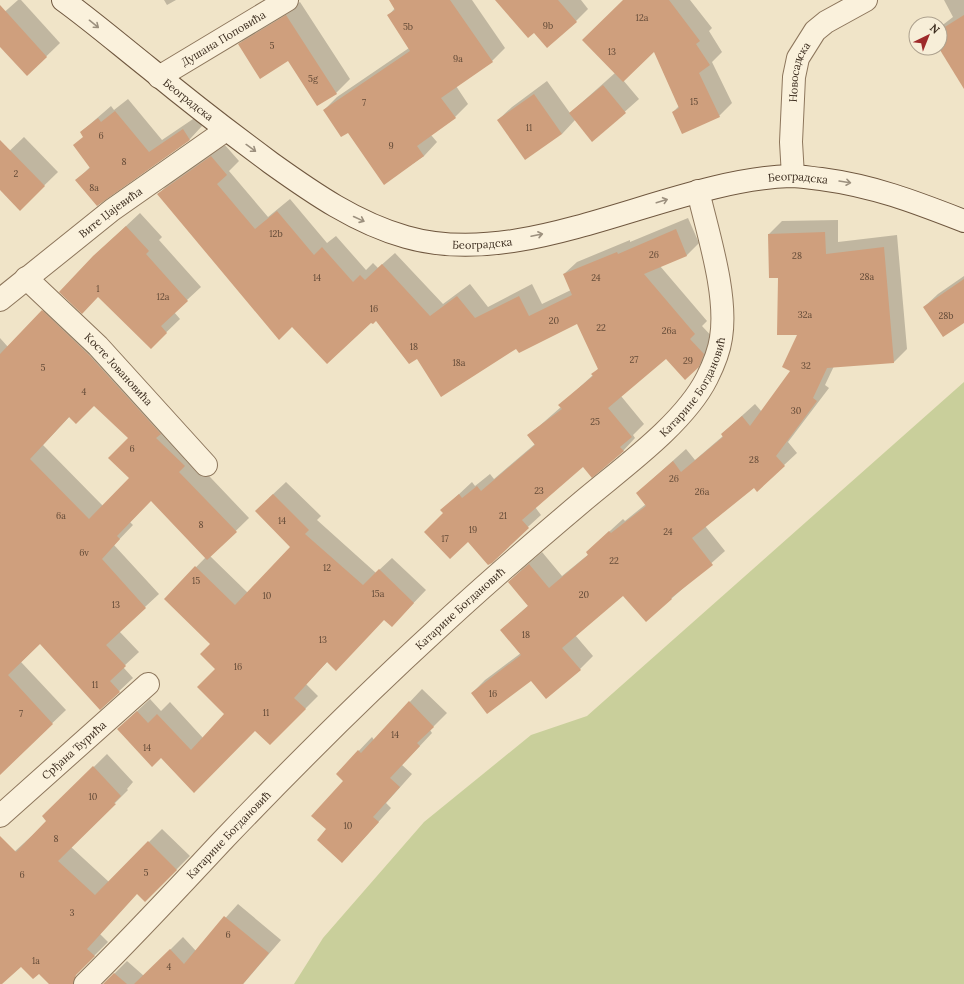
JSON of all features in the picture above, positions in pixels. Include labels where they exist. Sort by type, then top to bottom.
[{"type":"street","name":"Београдска","points":[[63,0],[226,130],[304,186],[356,218],[407,238],[436,243],[470,245],[524,238],[620,214],[698,191],[748,181],[793,176],[837,181],[874,188],[964,221]]},
{"type":"street","name":"Душана Поповића","points":[[159,77],[287,0]]},
{"type":"street","name":"Новосадска","points":[[793,176],[791,142],[794,77],[798,58],[815,31],[826,22],[866,0]]},
{"type":"street","name":"Вите Џајевића","points":[[0,300],[112,210],[226,130]]},
{"type":"street","name":"Катарине Богдановић","points":[[85,984],[119,951],[226,837],[343,718],[505,567],[632,460],[688,408],[699,393],[715,361],[721,339],[723,317],[716,269],[698,191]]},
{"type":"street","name":"Косте Јовановића","points":[[26,278],[98,346],[206,465]]},
{"type":"street","name":"Срђана Ђурића","points":[[0,816],[148,684]]},
{"type":"green space","points":[[964,382],[964,984],[294,984],[323,938],[424,822],[531,735],[587,716]]},
{"type":"building","points":[[389,0],[450,0],[493,62],[441,98],[456,118],[417,146],[424,156],[384,185],[348,133],[341,137],[323,110],[410,51],[387,15],[395,10]]},
{"type":"building","points":[[495,0],[558,0],[577,22],[547,48],[534,33],[528,38]]},
{"type":"building","points":[[623,0],[669,0],[700,41],[696,44],[710,65],[699,73],[720,117],[682,134],[672,112],[679,108],[654,52],[623,82],[582,40]]},
{"type":"building","points":[[0,5],[47,57],[27,76],[0,47]]},
{"type":"building","points":[[286,15],[337,94],[317,106],[288,61],[260,79],[238,44]]},
{"type":"building","points":[[964,15],[964,89],[944,56],[948,56],[948,25]]},
{"type":"building","points":[[603,85],[626,113],[592,142],[569,113]]},
{"type":"building","points":[[534,94],[562,134],[525,160],[497,120]]},
{"type":"building","points":[[115,111],[149,152],[183,129],[190,140],[97,206],[75,180],[90,168],[73,145],[83,137],[80,132],[98,118],[101,122]]},
{"type":"building","points":[[0,140],[45,186],[20,211],[0,190]]},
{"type":"building","points":[[211,156],[227,175],[217,184],[255,229],[277,211],[314,255],[322,247],[353,282],[360,275],[365,280],[382,264],[430,316],[457,296],[475,318],[519,296],[529,316],[572,295],[563,274],[617,252],[618,254],[676,229],[687,256],[644,274],[695,334],[690,339],[704,354],[699,367],[685,380],[666,359],[608,408],[632,437],[620,447],[624,451],[592,478],[583,467],[522,520],[529,528],[492,563],[488,565],[468,542],[450,559],[424,532],[443,513],[440,510],[459,494],[462,498],[477,486],[481,491],[535,445],[527,435],[562,409],[558,405],[593,376],[591,374],[598,369],[577,324],[519,353],[516,349],[441,397],[417,359],[409,364],[376,321],[373,324],[371,323],[327,364],[292,327],[279,340],[157,194]]},
{"type":"building","points":[[126,226],[149,251],[146,254],[188,301],[161,326],[167,333],[151,349],[98,297],[82,314],[59,292],[93,256]]},
{"type":"building","points":[[825,232],[826,254],[884,247],[894,363],[827,368],[813,398],[817,401],[776,456],[785,466],[757,492],[754,488],[692,538],[713,565],[671,598],[672,599],[646,622],[623,596],[562,648],[581,670],[546,699],[531,681],[487,714],[471,693],[521,655],[500,630],[528,606],[508,582],[529,564],[549,588],[588,555],[586,552],[609,531],[611,533],[646,506],[636,493],[673,461],[681,472],[723,437],[721,434],[742,416],[750,426],[790,371],[782,367],[797,335],[777,335],[778,278],[769,278],[768,234]]},
{"type":"building","points":[[964,279],[964,323],[943,337],[923,307]]},
{"type":"building","points":[[42,310],[89,355],[161,434],[156,438],[185,466],[179,472],[237,532],[207,560],[151,501],[117,536],[120,539],[102,559],[146,608],[106,645],[126,666],[110,681],[120,692],[100,710],[40,644],[8,675],[53,724],[0,775],[0,354]],"holes":[[[94,406],[128,438],[108,458],[129,478],[89,519],[30,459],[69,417],[76,424]]]},
{"type":"building","points":[[273,494],[309,530],[305,534],[363,585],[379,569],[414,603],[392,627],[384,620],[336,671],[327,662],[294,698],[306,709],[270,745],[255,731],[194,793],[161,758],[152,767],[117,729],[137,711],[148,723],[157,714],[191,750],[224,714],[197,687],[215,669],[200,654],[210,644],[164,599],[195,566],[235,605],[290,547],[255,511]]},
{"type":"building","points":[[409,701],[434,727],[417,743],[420,746],[390,778],[400,787],[373,817],[379,822],[342,863],[317,840],[326,829],[311,816],[343,781],[336,774],[358,750],[361,753]]},
{"type":"building","points":[[93,766],[121,796],[114,803],[116,804],[58,861],[95,895],[148,841],[177,870],[145,902],[137,894],[87,949],[95,956],[76,975],[73,984],[49,984],[39,974],[33,979],[21,967],[2,984],[0,984],[0,836],[16,852],[46,821],[42,816]]},
{"type":"building","points":[[224,916],[269,953],[243,984],[134,984],[170,949],[184,964]]},
{"type":"building","points":[[114,973],[127,984],[103,984]]}]
